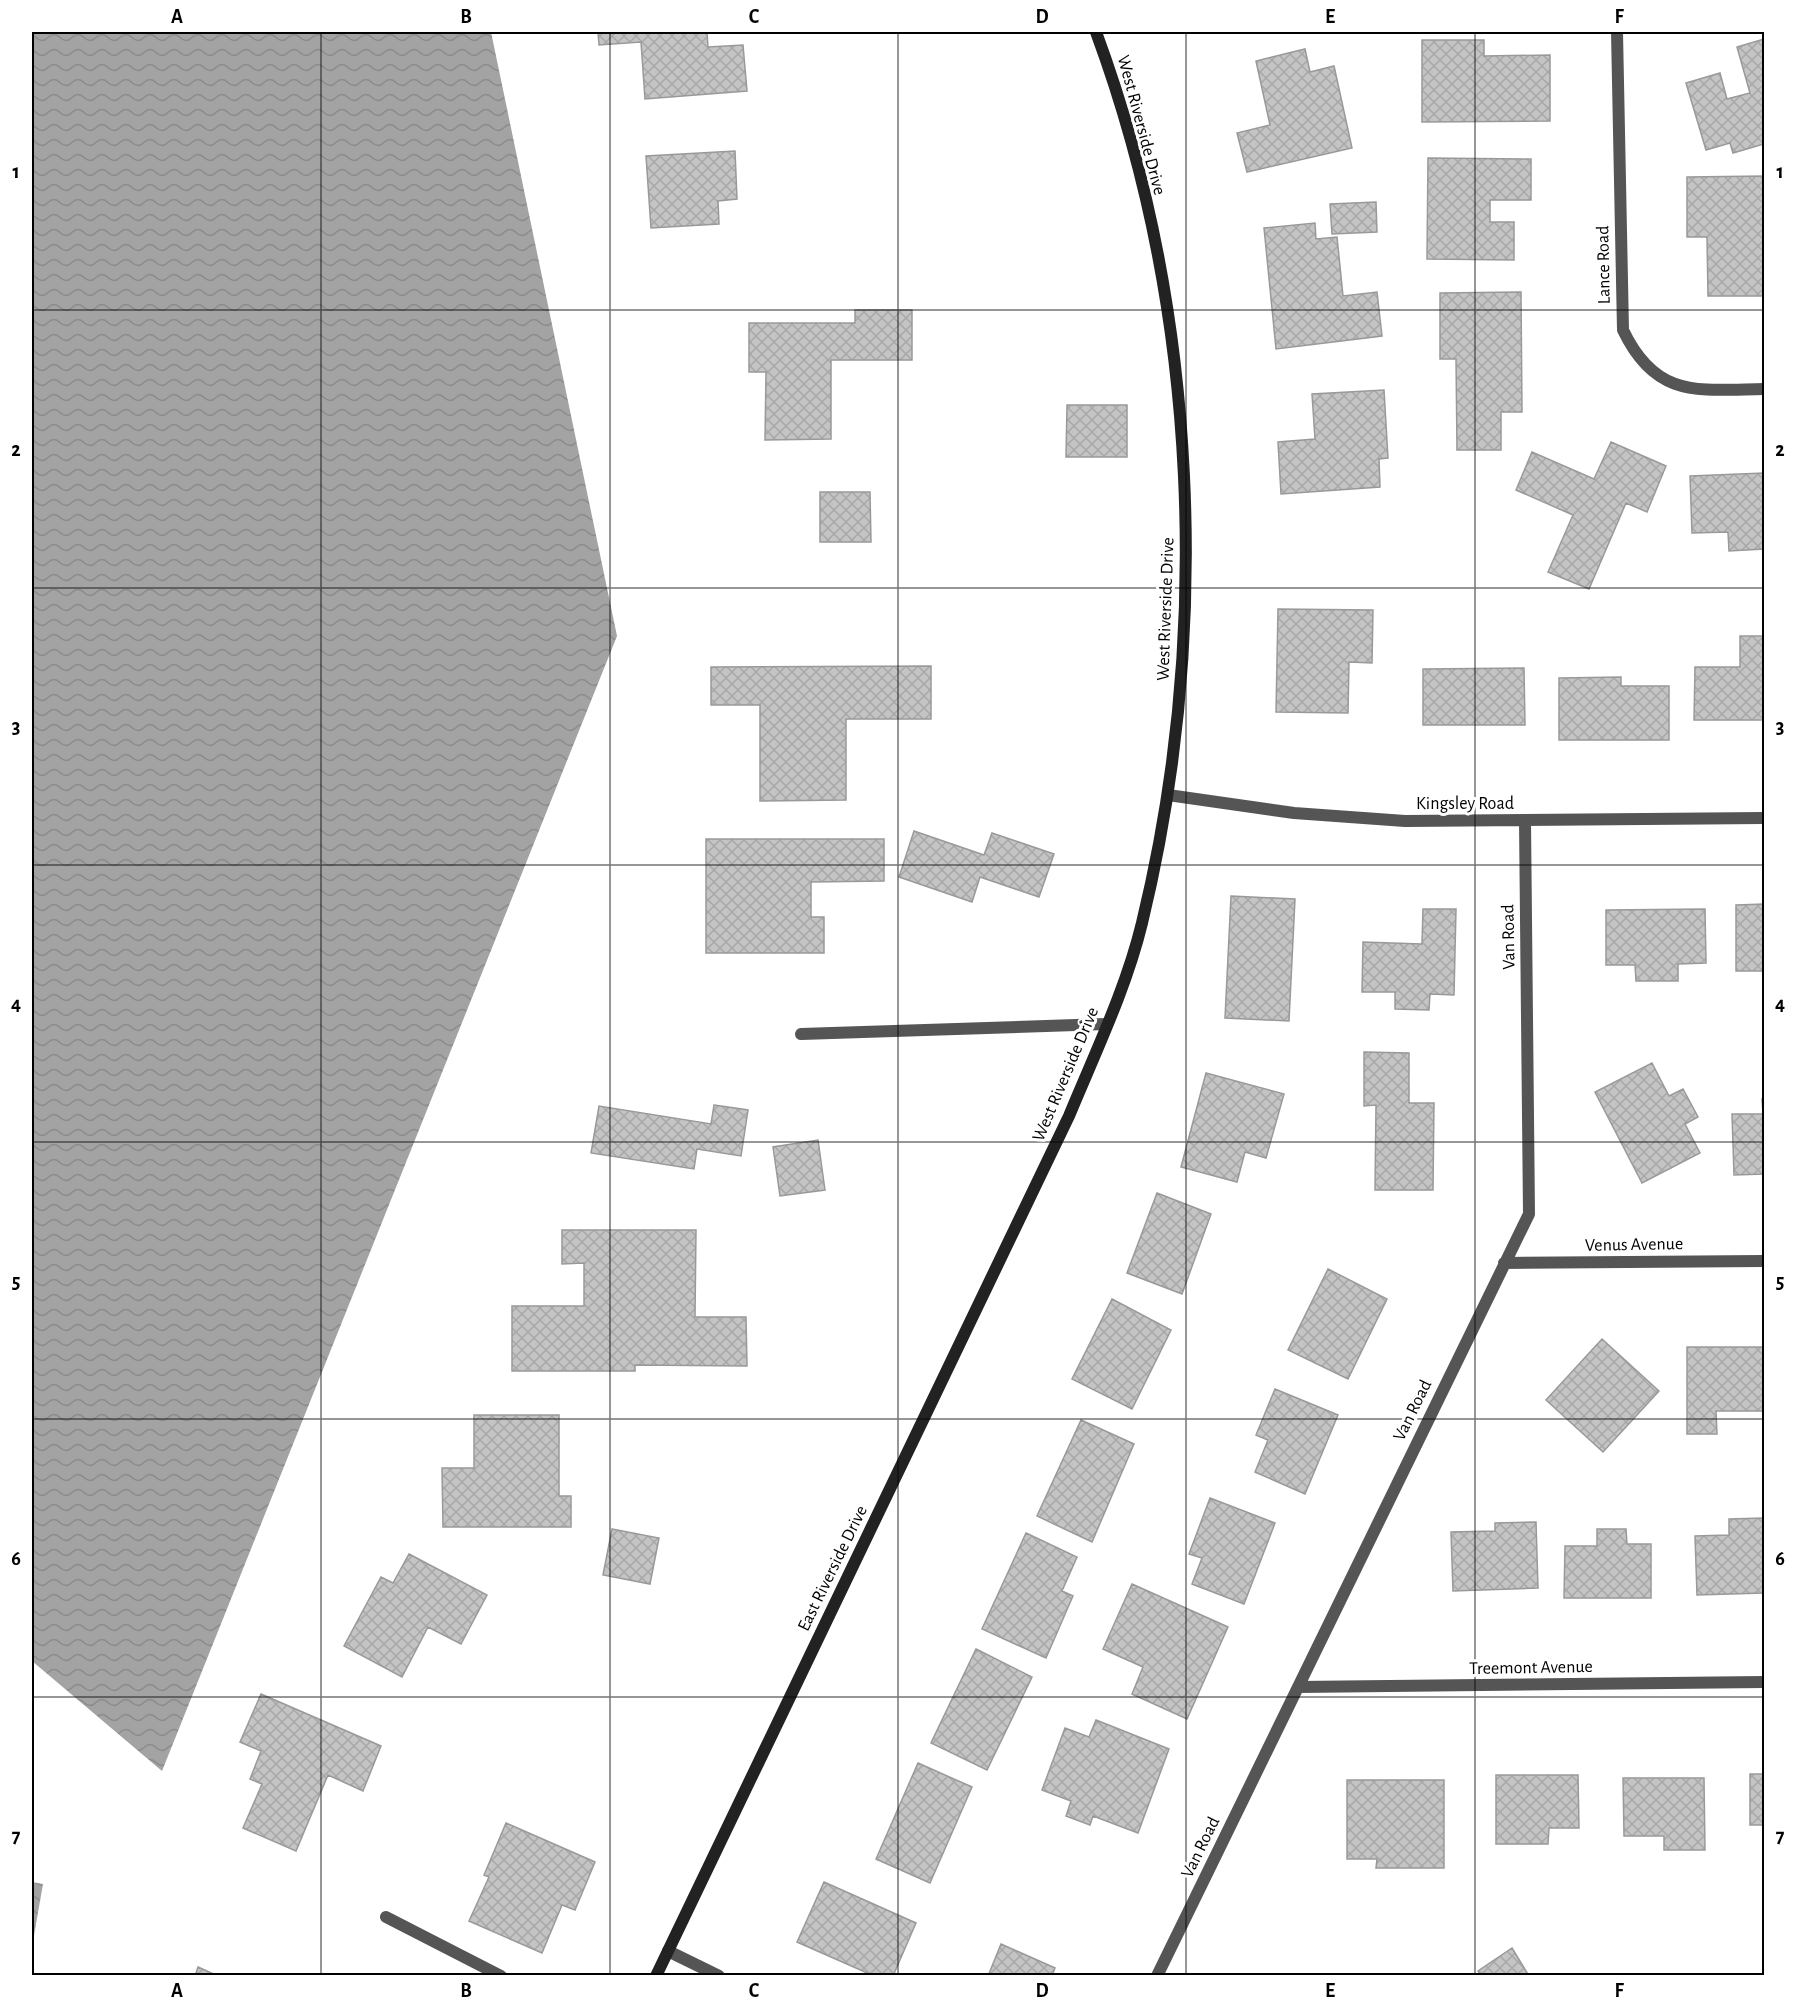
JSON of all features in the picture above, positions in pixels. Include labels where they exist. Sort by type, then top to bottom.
[{"type":"street","name":"West Riverside Drive","points":[[1041,1175],[1069,1116],[1142,925],[1168,795],[1183,652],[1186,536],[1178,391],[1161,275],[1136,162],[1096,32]]},
{"type":"street","name":"Lance Road","points":[[1617,32],[1623,330],[1634,354],[1653,373],[1677,386],[1704,390],[1764,389]]},
{"type":"street","name":"Kingsley Road","points":[[1168,795],[1294,813],[1405,821],[1764,818]]},
{"type":"street","name":"Van Road","points":[[1157,1976],[1529,1214],[1525,821]]},
{"type":"street","points":[[801,1034],[1106,1024]]},
{"type":"street","name":"East Riverside Drive","points":[[656,1976],[1041,1175]]},
{"type":"street","name":"Venus Avenue","points":[[1504,1263],[1764,1261]]},
{"type":"street","name":"Treemont Avenue","points":[[1298,1687],[1764,1682]]},
{"type":"street","points":[[386,1917],[501,1976]]},
{"type":"street","points":[[668,1951],[719,1976]]},
{"type":"water","points":[[32,32],[491,32],[617,636],[162,1771],[32,1661]]},
{"type":"water","points":[[32,1882],[43,1884],[32,1947]]},
{"type":"building","points":[[598,32],[707,32],[708,47],[743,45],[747,91],[645,99],[641,42],[599,45]]},
{"type":"building","points":[[1764,39],[1764,144],[1733,153],[1730,143],[1706,150],[1686,83],[1720,73],[1727,99],[1750,93],[1737,47]]},
{"type":"building","points":[[1422,40],[1484,40],[1484,56],[1550,55],[1550,121],[1422,122]]},
{"type":"building","points":[[1305,49],[1310,72],[1334,66],[1352,148],[1247,172],[1237,133],[1270,125],[1256,61]]},
{"type":"building","points":[[735,151],[737,199],[718,201],[719,224],[651,228],[646,156]]},
{"type":"building","points":[[1428,158],[1531,159],[1531,200],[1490,200],[1490,222],[1514,222],[1514,260],[1427,259]]},
{"type":"building","points":[[1764,176],[1764,296],[1708,296],[1707,237],[1687,237],[1687,177]]},
{"type":"building","points":[[1376,202],[1377,232],[1332,234],[1330,204]]},
{"type":"building","points":[[1315,223],[1316,239],[1337,237],[1343,296],[1377,292],[1382,336],[1276,349],[1264,228]]},
{"type":"building","points":[[1521,292],[1522,412],[1501,412],[1501,450],[1457,450],[1456,359],[1440,359],[1440,293]]},
{"type":"building","points":[[855,310],[912,310],[912,360],[831,360],[831,439],[765,440],[766,372],[749,372],[749,323],[855,323]]},
{"type":"building","points":[[1384,390],[1388,458],[1379,459],[1380,487],[1281,494],[1278,442],[1315,439],[1312,394]]},
{"type":"building","points":[[1067,405],[1127,405],[1127,457],[1066,457]]},
{"type":"building","points":[[1611,442],[1666,466],[1647,512],[1626,503],[1589,589],[1548,572],[1573,515],[1516,490],[1532,452],[1594,479]]},
{"type":"building","points":[[1764,473],[1764,549],[1729,551],[1728,532],[1692,533],[1690,476]]},
{"type":"building","points":[[820,492],[870,492],[871,542],[820,542]]},
{"type":"building","points":[[1278,609],[1373,610],[1372,663],[1349,662],[1348,713],[1276,712]]},
{"type":"building","points":[[1740,636],[1764,636],[1764,720],[1694,720],[1695,667],[1740,667]]},
{"type":"building","points":[[931,666],[931,719],[846,719],[846,800],[760,801],[760,705],[711,705],[711,667]]},
{"type":"building","points":[[1524,668],[1525,725],[1423,725],[1423,669]]},
{"type":"building","points":[[1621,677],[1621,686],[1669,686],[1669,740],[1559,740],[1559,678]]},
{"type":"building","points":[[914,831],[984,855],[992,833],[1054,854],[1039,897],[980,877],[972,902],[899,877]]},
{"type":"building","points":[[706,839],[884,839],[884,881],[811,882],[811,917],[824,917],[824,953],[706,953]]},
{"type":"building","points":[[1231,896],[1295,899],[1289,1021],[1225,1018]]},
{"type":"building","points":[[1764,904],[1764,971],[1736,971],[1736,905]]},
{"type":"building","points":[[1423,909],[1456,909],[1454,995],[1430,994],[1429,1010],[1395,1009],[1395,992],[1362,992],[1363,942],[1422,944]]},
{"type":"building","points":[[1705,909],[1706,963],[1678,964],[1678,981],[1636,981],[1635,965],[1606,965],[1606,910]]},
{"type":"building","points":[[1364,1052],[1409,1053],[1409,1103],[1434,1103],[1433,1190],[1375,1190],[1376,1105],[1364,1106]]},
{"type":"building","points":[[1652,1063],[1669,1096],[1683,1089],[1698,1117],[1685,1124],[1700,1153],[1642,1183],[1595,1092]]},
{"type":"building","points":[[1206,1073],[1284,1094],[1266,1158],[1245,1152],[1237,1182],[1181,1167]]},
{"type":"building","points":[[1762,1099],[1764,1099],[1764,1174],[1734,1175],[1732,1114],[1763,1114]]},
{"type":"building","points":[[714,1105],[748,1110],[741,1156],[697,1149],[694,1169],[591,1153],[599,1106],[711,1124]]},
{"type":"building","points":[[818,1140],[825,1190],[780,1196],[773,1147]]},
{"type":"building","points":[[1157,1193],[1211,1214],[1182,1294],[1127,1273]]},
{"type":"building","points":[[562,1230],[696,1230],[695,1317],[746,1317],[747,1366],[635,1365],[635,1371],[512,1371],[512,1306],[584,1306],[584,1263],[562,1264]]},
{"type":"building","points":[[1328,1269],[1387,1299],[1348,1379],[1288,1350]]},
{"type":"building","points":[[1112,1299],[1171,1330],[1132,1409],[1072,1379]]},
{"type":"building","points":[[1602,1339],[1659,1391],[1603,1452],[1546,1400]]},
{"type":"building","points":[[1687,1347],[1764,1347],[1764,1411],[1716,1411],[1717,1434],[1687,1434]]},
{"type":"building","points":[[1275,1389],[1338,1415],[1305,1494],[1255,1472],[1268,1440],[1256,1435]]},
{"type":"building","points":[[474,1415],[559,1415],[559,1496],[571,1496],[571,1527],[443,1527],[442,1468],[474,1468]]},
{"type":"building","points":[[1081,1420],[1134,1444],[1092,1542],[1037,1516]]},
{"type":"building","points":[[1210,1498],[1275,1523],[1244,1604],[1192,1584],[1202,1558],[1189,1554]]},
{"type":"building","points":[[1764,1518],[1764,1593],[1697,1595],[1695,1536],[1729,1535],[1729,1519]]},
{"type":"building","points":[[1536,1522],[1538,1588],[1453,1591],[1451,1532],[1495,1531],[1495,1523]]},
{"type":"building","points":[[612,1529],[659,1538],[650,1584],[603,1575]]},
{"type":"building","points":[[1597,1529],[1626,1529],[1627,1544],[1651,1544],[1651,1598],[1564,1598],[1565,1546],[1597,1546]]},
{"type":"building","points":[[1026,1533],[1077,1557],[1062,1591],[1073,1596],[1046,1658],[982,1629]]},
{"type":"building","points":[[409,1554],[487,1595],[461,1644],[428,1627],[402,1677],[344,1646],[381,1577],[393,1583]]},
{"type":"building","points":[[1132,1584],[1228,1627],[1187,1719],[1132,1694],[1143,1667],[1103,1649]]},
{"type":"building","points":[[976,1649],[1032,1677],[987,1770],[931,1743]]},
{"type":"building","points":[[261,1694],[381,1746],[363,1791],[328,1775],[296,1851],[243,1828],[262,1784],[250,1779],[261,1751],[240,1742]]},
{"type":"building","points":[[1096,1720],[1169,1749],[1138,1833],[1093,1816],[1090,1825],[1066,1816],[1071,1801],[1042,1790],[1065,1728],[1089,1737]]},
{"type":"building","points":[[918,1763],[972,1787],[930,1883],[876,1859]]},
{"type":"building","points":[[1750,1774],[1764,1774],[1764,1825],[1750,1825]]},
{"type":"building","points":[[1496,1775],[1578,1775],[1579,1828],[1549,1828],[1548,1844],[1496,1844]]},
{"type":"building","points":[[1623,1778],[1704,1778],[1705,1850],[1664,1850],[1664,1836],[1624,1836]]},
{"type":"building","points":[[1347,1780],[1444,1780],[1444,1868],[1376,1868],[1377,1859],[1347,1859]]},
{"type":"building","points":[[506,1823],[595,1862],[575,1910],[562,1905],[542,1953],[469,1921],[489,1877],[484,1875]]},
{"type":"building","points":[[824,1882],[916,1923],[893,1976],[874,1976],[797,1942]]},
{"type":"building","points":[[1001,1944],[1055,1968],[1052,1976],[988,1976]]},
{"type":"building","points":[[1512,1948],[1529,1976],[1481,1976],[1478,1971]]},
{"type":"building","points":[[198,1967],[218,1976],[195,1976]]}]
